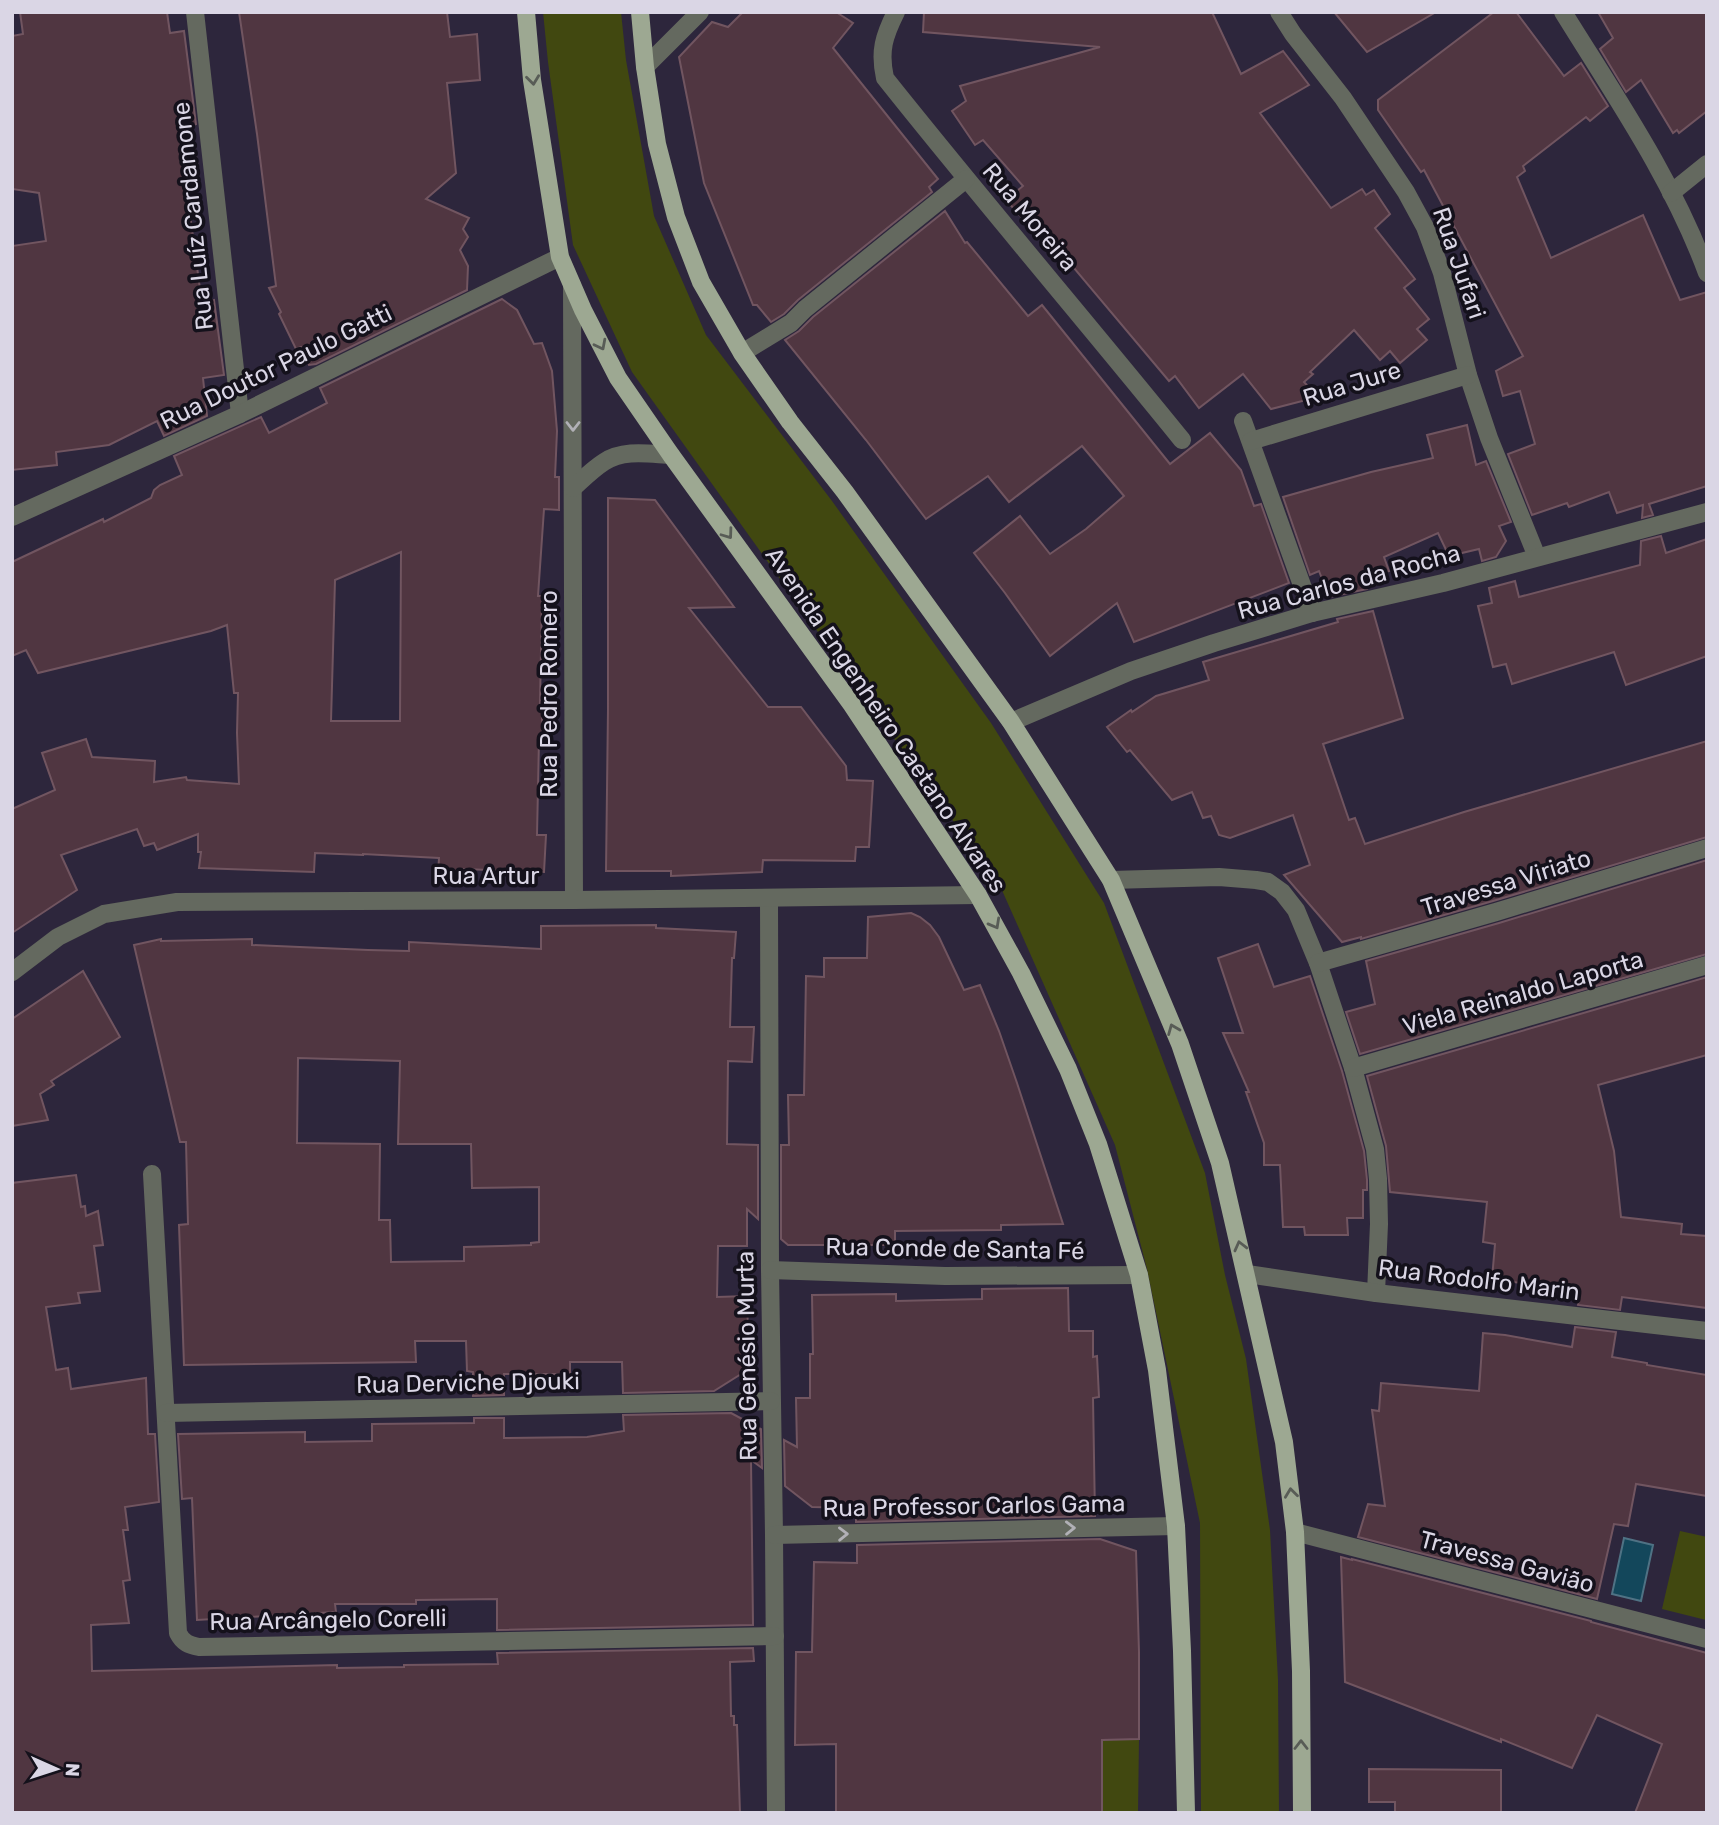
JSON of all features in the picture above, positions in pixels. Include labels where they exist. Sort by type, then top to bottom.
[{"type":"main road","name":"Avenida Engenheiro Caetano Alvares","points":[[526,12],[532,80],[560,257],[618,378],[852,705],[978,895],[1021,973],[1072,1079],[1098,1144],[1139,1275],[1157,1370],[1176,1526],[1186,1813]]},
{"type":"main road","points":[[640,12],[657,144],[676,217],[701,282],[742,353],[790,422],[845,492],[1011,722],[1111,880],[1180,1044],[1220,1163],[1284,1442],[1295,1532],[1301,1671],[1301,1813]]},
{"type":"street","name":"Rua Luíz Cardamone","points":[[195,12],[240,414]]},
{"type":"street","points":[[645,67],[700,12]]},
{"type":"street","name":"Rua Moreira","points":[[896,12],[882,45],[881,61],[885,78],[1182,440]]},
{"type":"street","name":"Rua Jufari","points":[[1279,12],[1343,99],[1406,192],[1425,227],[1442,273],[1468,375],[1489,438],[1538,557]]},
{"type":"street","points":[[1563,12],[1671,193],[1707,274]]},
{"type":"street","points":[[1671,193],[1707,164]]},
{"type":"street","points":[[742,353],[791,323],[966,179]]},
{"type":"street","name":"Rua Doutor Paulo Gatti","points":[[12,517],[240,414],[560,257]]},
{"type":"street","name":"Rua Pedro Romero","points":[[572,285],[574,900]]},
{"type":"street","name":"Rua Jure","points":[[1251,441],[1468,375]]},
{"type":"street","points":[[1243,421],[1312,613]]},
{"type":"street","points":[[573,488],[603,462],[617,456],[671,455]]},
{"type":"street","name":"Rua Carlos da Rocha","points":[[1011,722],[1130,671],[1312,613],[1443,583],[1707,512]]},
{"type":"street","name":"Travessa Viriato","points":[[1318,963],[1707,848]]},
{"type":"street","points":[[1111,880],[1219,877],[1256,880],[1268,882],[1282,892],[1296,910],[1318,963],[1372,1133],[1378,1179],[1376,1293]]},
{"type":"street","name":"Rua Artur","points":[[12,972],[58,937],[104,914],[177,902],[978,895]]},
{"type":"street","name":"Rua Genésio Murta","points":[[769,898],[776,1813]]},
{"type":"street","name":"Viela Reinaldo Laporta","points":[[1353,1068],[1707,965]]},
{"type":"street","name":"Rua Arcângelo Corelli","points":[[152,1174],[178,1633],[182,1640],[199,1647],[775,1636]]},
{"type":"street","name":"Rua Conde de Santa Fé","points":[[770,1270],[945,1276],[1139,1275]]},
{"type":"street","name":"Rua Rodolfo Marin","points":[[1247,1274],[1376,1293],[1707,1331]]},
{"type":"street","name":"Rua Derviche Djouki","points":[[166,1413],[771,1401]]},
{"type":"street","name":"Rua Professor Carlos Gama","points":[[774,1535],[1176,1526]]},
{"type":"street","name":"Travessa Gavião","points":[[1295,1532],[1707,1639]]},
{"type":"green space","points":[[543,12],[621,12],[626,60],[654,216],[706,335],[832,501],[991,723],[1104,903],[1205,1173],[1225,1275],[1246,1359],[1270,1530],[1278,1680],[1279,1813],[1201,1813],[1200,1523],[1147,1269],[1115,1145],[1001,888],[632,372],[573,245]]},
{"type":"green space","points":[[1680,1531],[1707,1537],[1706,1620],[1662,1609]]},
{"type":"green space","points":[[1139,1739],[1138,1813],[1102,1813],[1102,1740]]},
{"type":"water","points":[[1624,1538],[1653,1545],[1641,1601],[1612,1594]]},
{"type":"building","points":[[20,12],[167,12],[170,33],[184,31],[196,124],[191,126],[198,168],[184,170],[202,304],[214,300],[224,375],[203,378],[207,416],[164,436],[157,421],[109,445],[56,452],[57,465],[12,470],[12,246],[46,241],[39,193],[12,189],[12,36],[23,34]]},
{"type":"building","points":[[239,12],[447,12],[450,37],[477,34],[480,80],[447,83],[456,173],[426,199],[469,218],[463,229],[468,237],[460,250],[468,266],[467,290],[316,364],[309,365],[301,347],[296,349],[269,288],[276,286]]},
{"type":"building","points":[[743,12],[836,12],[853,23],[833,48],[938,179],[929,187],[932,192],[771,322],[757,305],[753,305],[704,183],[679,57],[712,22],[728,27]]},
{"type":"building","points":[[924,12],[1212,12],[1241,74],[1283,51],[1309,85],[1260,113],[1331,208],[1362,189],[1366,195],[1374,190],[1390,214],[1375,228],[1415,279],[1404,288],[1429,319],[1417,329],[1427,340],[1400,363],[1390,351],[1380,360],[1354,330],[1310,372],[1313,374],[1304,382],[1318,397],[1271,409],[1243,374],[1199,408],[1175,376],[1169,381],[1042,230],[1038,233],[1006,200],[1023,186],[983,140],[975,145],[952,111],[966,101],[960,86],[1100,47],[923,32]]},
{"type":"building","points":[[1334,12],[1436,12],[1367,52]]},
{"type":"building","points":[[1494,12],[1516,12],[1564,76],[1581,63],[1608,106],[1590,121],[1586,117],[1523,166],[1525,171],[1517,177],[1551,258],[1643,215],[1680,300],[1707,292],[1707,486],[1649,504],[1653,515],[1642,518],[1643,505],[1617,513],[1609,492],[1569,507],[1567,503],[1532,515],[1508,454],[1535,444],[1520,391],[1503,396],[1496,371],[1523,356],[1424,170],[1421,172],[1378,110],[1378,100]]},
{"type":"building","points":[[1598,12],[1707,12],[1707,111],[1679,133],[1677,130],[1673,133],[1641,80],[1626,92],[1600,49],[1613,38]]},
{"type":"building","points":[[945,211],[965,243],[967,242],[1028,316],[1042,305],[1170,464],[1210,433],[1241,470],[1254,506],[1261,504],[1289,583],[1134,642],[1117,603],[1050,656],[974,553],[1020,516],[1050,554],[1086,529],[1124,496],[1082,446],[1009,502],[988,476],[926,519],[785,340]]},
{"type":"building","points":[[502,299],[517,310],[534,344],[542,343],[552,371],[557,431],[555,477],[559,477],[559,510],[544,509],[538,596],[542,596],[542,741],[539,740],[537,835],[546,835],[544,872],[464,869],[464,875],[438,875],[439,858],[315,853],[314,872],[199,868],[201,852],[198,852],[198,834],[157,850],[154,843],[144,846],[137,829],[61,855],[77,890],[12,933],[12,809],[55,790],[42,753],[86,739],[92,757],[155,761],[154,782],[186,777],[187,780],[239,784],[238,693],[234,693],[227,625],[38,673],[26,650],[12,656],[12,562],[103,519],[104,522],[151,498],[160,485],[182,475],[174,456],[261,417],[269,433],[327,403],[320,388]],"holes":[[[401,552],[400,721],[331,721],[335,580]]]},
{"type":"building","points":[[1467,425],[1476,465],[1486,461],[1511,522],[1499,526],[1506,541],[1496,557],[1482,561],[1479,549],[1449,556],[1438,533],[1384,557],[1389,571],[1363,577],[1367,589],[1329,597],[1319,571],[1310,575],[1283,497],[1433,458],[1427,435]]},
{"type":"building","points":[[608,498],[655,500],[734,607],[689,608],[768,707],[801,707],[846,766],[847,780],[873,781],[869,847],[856,847],[855,861],[763,860],[762,872],[671,876],[671,871],[606,871]]},
{"type":"building","points":[[1661,536],[1666,553],[1707,539],[1707,656],[1626,685],[1614,652],[1512,684],[1506,664],[1493,667],[1478,606],[1492,603],[1489,588],[1515,581],[1519,597],[1640,565],[1641,541]]},
{"type":"building","points":[[1373,611],[1403,718],[1323,744],[1349,820],[1355,818],[1365,844],[1707,741],[1707,837],[1361,939],[1342,942],[1284,875],[1310,865],[1293,815],[1230,838],[1219,835],[1211,816],[1203,818],[1192,792],[1172,800],[1107,727],[1156,696],[1209,680],[1203,662],[1338,622],[1337,619]]},
{"type":"building","points":[[1707,860],[1707,954],[1360,1054],[1346,1012],[1375,1004],[1366,961]]},
{"type":"building","points":[[911,913],[930,925],[939,937],[964,990],[980,985],[999,1031],[1063,1224],[1001,1225],[1001,1230],[895,1231],[895,1245],[788,1245],[781,1239],[781,1145],[789,1145],[788,1095],[804,1095],[806,976],[824,977],[824,958],[867,958],[868,917]]},
{"type":"building","points":[[656,925],[656,928],[736,932],[732,958],[730,1027],[754,1027],[752,1062],[728,1061],[727,1144],[758,1145],[758,1219],[747,1209],[747,1246],[718,1246],[717,1297],[747,1296],[749,1369],[714,1391],[623,1393],[622,1362],[570,1362],[570,1374],[504,1374],[504,1395],[473,1396],[473,1372],[467,1371],[466,1341],[415,1341],[416,1362],[184,1365],[179,1225],[188,1224],[186,1142],[180,1142],[134,945],[161,939],[252,939],[252,945],[368,950],[409,951],[409,942],[541,949],[541,926]],"holes":[[[298,1058],[400,1061],[398,1144],[471,1144],[472,1188],[539,1187],[539,1242],[531,1245],[464,1247],[464,1261],[391,1262],[390,1220],[379,1220],[380,1144],[297,1143]]]},
{"type":"building","points":[[1258,944],[1274,987],[1310,976],[1342,1071],[1364,1151],[1367,1180],[1367,1190],[1363,1190],[1363,1218],[1347,1218],[1348,1235],[1305,1235],[1304,1227],[1283,1227],[1280,1165],[1264,1165],[1264,1143],[1246,1092],[1249,1092],[1223,1033],[1243,1033],[1218,958]]},
{"type":"building","points":[[83,971],[120,1037],[51,1081],[54,1085],[40,1094],[48,1120],[12,1126],[12,1019]]},
{"type":"building","points":[[1707,977],[1707,1055],[1598,1085],[1614,1151],[1621,1217],[1682,1224],[1681,1234],[1707,1236],[1707,1308],[1622,1297],[1620,1310],[1578,1305],[1580,1291],[1492,1279],[1495,1244],[1483,1242],[1487,1202],[1390,1192],[1386,1146],[1367,1076]]},
{"type":"building","points":[[76,1175],[81,1207],[85,1206],[86,1216],[98,1211],[103,1245],[94,1246],[100,1291],[78,1293],[80,1303],[46,1307],[56,1370],[68,1368],[71,1389],[146,1378],[148,1434],[155,1434],[159,1502],[125,1507],[128,1530],[123,1530],[130,1580],[123,1581],[129,1623],[91,1625],[92,1671],[498,1664],[497,1653],[753,1648],[754,1661],[730,1662],[731,1716],[734,1716],[734,1725],[737,1725],[740,1813],[12,1813],[12,1183]]},
{"type":"building","points":[[1068,1288],[1069,1331],[1093,1331],[1093,1357],[1097,1356],[1099,1397],[1093,1398],[1095,1516],[856,1522],[856,1508],[812,1507],[785,1486],[784,1440],[797,1447],[796,1398],[810,1398],[810,1354],[813,1354],[812,1295],[896,1294],[896,1301],[982,1299],[982,1289]]},
{"type":"building","points":[[1575,1327],[1616,1332],[1612,1357],[1707,1375],[1707,1496],[1636,1484],[1628,1526],[1614,1524],[1597,1599],[1358,1537],[1368,1504],[1385,1506],[1372,1410],[1379,1411],[1381,1383],[1479,1391],[1483,1333],[1572,1347]]},
{"type":"building","points":[[731,1413],[761,1429],[762,1468],[751,1460],[753,1625],[497,1630],[497,1599],[416,1600],[416,1604],[335,1604],[336,1612],[197,1620],[192,1498],[182,1499],[178,1434],[305,1432],[305,1442],[372,1441],[372,1424],[474,1423],[474,1418],[504,1418],[504,1438],[587,1437],[624,1431],[623,1415]]},
{"type":"building","points":[[1100,1539],[1136,1551],[1139,1652],[1139,1739],[1102,1740],[1102,1813],[836,1813],[836,1744],[795,1745],[796,1652],[812,1652],[814,1562],[857,1563],[857,1545]]},
{"type":"building","points":[[1341,1557],[1707,1653],[1707,1813],[1635,1813],[1662,1744],[1597,1715],[1572,1768],[1345,1682]]},
{"type":"building","points":[[1369,1769],[1501,1770],[1501,1812],[1395,1813],[1395,1802],[1369,1802]]}]
